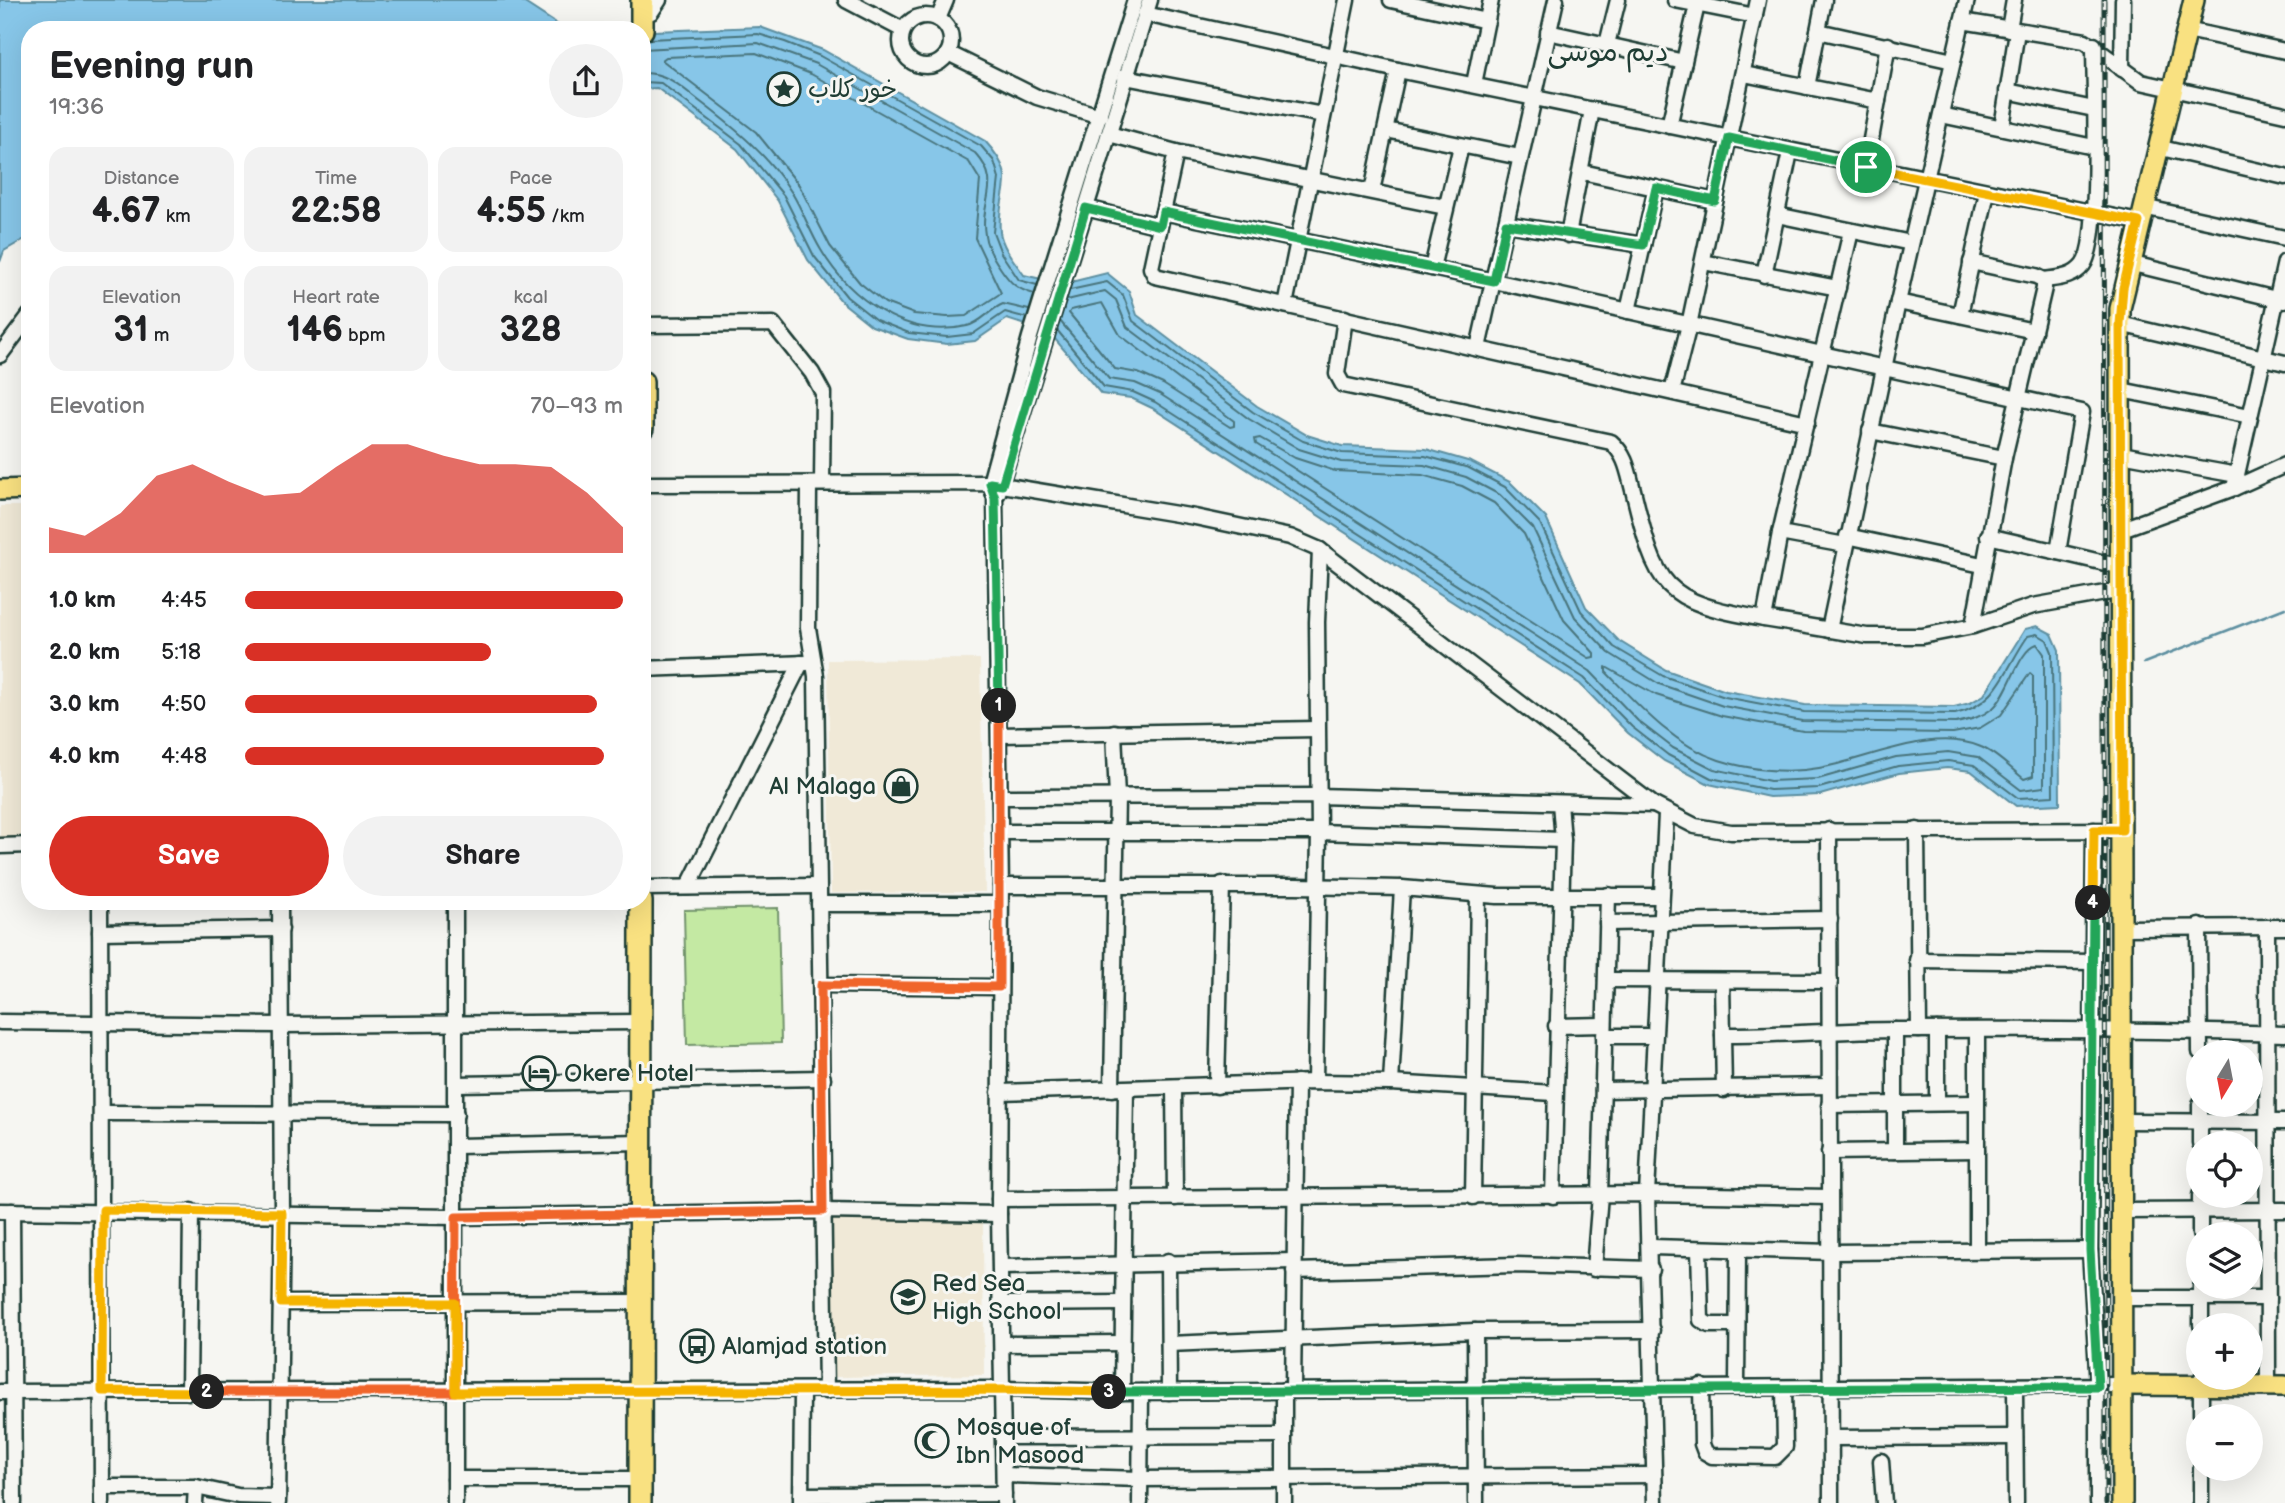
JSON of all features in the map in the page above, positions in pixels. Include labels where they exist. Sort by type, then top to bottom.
[{"type":"highway","points":[[640,1503],[641,910]]},
{"type":"main road","points":[[2122,1503],[2120,324],[2129,263],[2194,0]]},
{"type":"main road","points":[[0,490],[21,489]]},
{"type":"main road","points":[[2121,1385],[2186,1383]]},
{"type":"street","points":[[637,17],[651,12],[660,0]]},
{"type":"street","points":[[846,0],[903,30]]},
{"type":"street","points":[[938,19],[946,0]]},
{"type":"street","points":[[802,1392],[801,1499],[1004,1499],[1003,1304],[999,1207],[1001,886],[996,488],[1135,0]]},
{"type":"street","points":[[1285,305],[1348,0]]},
{"type":"street","points":[[1391,0],[1412,2],[1487,22]]},
{"type":"street","points":[[1474,84],[1491,0]]},
{"type":"street","points":[[1478,348],[1532,95],[1556,0]]},
{"type":"street","points":[[1607,44],[1618,0]]},
{"type":"street","points":[[1675,0],[1755,16]]},
{"type":"street","points":[[1672,392],[1689,326],[1758,0]]},
{"type":"street","points":[[1807,87],[1825,0]]},
{"type":"street","points":[[1829,630],[1898,302],[1967,0]]},
{"type":"street","points":[[2002,127],[2014,0]]},
{"type":"street","points":[[2122,69],[2123,0]]},
{"type":"street","points":[[1668,126],[1697,5]]},
{"type":"street","points":[[1059,268],[1086,208],[1148,7],[1398,70],[1532,95],[1926,180],[2093,213],[2141,215],[2285,238]]},
{"type":"street","points":[[918,17],[938,19],[948,30],[948,53],[935,64],[919,64],[905,54],[902,47],[903,30],[918,17]]},
{"type":"street","points":[[1962,21],[2085,41],[2141,82],[2171,91],[2285,114]]},
{"type":"street","points":[[2187,30],[2285,51]]},
{"type":"street","points":[[1818,31],[1953,61]]},
{"type":"street","points":[[1548,32],[1684,62]]},
{"type":"street","points":[[1866,167],[1888,45]]},
{"type":"street","points":[[1971,262],[2044,280],[2066,277],[2082,267],[2089,252],[2093,213],[2094,46]]},
{"type":"street","points":[[948,53],[1037,97],[1100,116]]},
{"type":"street","points":[[1372,191],[1398,70]]},
{"type":"street","points":[[1744,75],[1878,101]]},
{"type":"street","points":[[1125,77],[1323,115]]},
{"type":"street","points":[[2007,91],[2094,109]]},
{"type":"street","points":[[1568,235],[1592,110]]},
{"type":"street","points":[[1941,115],[2094,147]]},
{"type":"street","points":[[1386,130],[1520,157]]},
{"type":"street","points":[[1109,134],[1176,152],[1445,207]]},
{"type":"street","points":[[1432,268],[1461,146]]},
{"type":"street","points":[[2157,147],[2285,177]]},
{"type":"street","points":[[1176,152],[1151,268],[1155,276],[1807,423]]},
{"type":"street","points":[[1764,275],[1790,152]]},
{"type":"street","points":[[1582,172],[1715,201]]},
{"type":"street","points":[[1628,311],[1656,188]]},
{"type":"street","points":[[1960,315],[1987,192]]},
{"type":"street","points":[[1086,208],[1298,240],[2082,412],[2058,552]]},
{"type":"street","points":[[1777,215],[1911,243]]},
{"type":"street","points":[[1506,224],[1643,245]]},
{"type":"street","points":[[1764,619],[1780,533],[1851,231]]},
{"type":"street","points":[[1703,262],[1838,288]]},
{"type":"street","points":[[2235,482],[2264,358],[2281,300],[2285,262]]},
{"type":"street","points":[[2129,263],[2281,300]]},
{"type":"street","points":[[1973,626],[1982,565],[2044,280]]},
{"type":"street","points":[[1898,302],[2034,331]]},
{"type":"street","points":[[1345,318],[1337,374],[1338,382],[1343,385],[1611,442],[1626,460],[1647,549],[1655,569],[1670,587],[1706,607],[1829,630],[1898,637],[1973,626],[2034,606],[2122,590]]},
{"type":"street","points":[[651,325],[773,324],[812,373],[823,393],[808,663],[819,904],[826,1391]]},
{"type":"street","points":[[2120,324],[2285,363]]},
{"type":"street","points":[[0,355],[21,327]]},
{"type":"street","points":[[2121,390],[2250,416]]},
{"type":"street","points":[[1870,431],[2004,458]]},
{"type":"street","points":[[2121,454],[2235,482]]},
{"type":"street","points":[[2122,529],[2235,482],[2285,466]]},
{"type":"street","points":[[651,484],[996,488],[1195,517],[1290,537],[1320,550],[1654,805],[1667,814],[1713,831],[2122,830]]},
{"type":"street","points":[[1780,533],[1846,541],[1982,565]]},
{"type":"street","points":[[1988,537],[2122,567]]},
{"type":"street","points":[[1315,1082],[1320,550]]},
{"type":"street","points":[[651,669],[808,663]]},
{"type":"street","points":[[688,887],[808,663]]},
{"type":"street","points":[[1000,734],[1317,729]]},
{"type":"street","points":[[1114,732],[1117,796],[1119,1089],[1125,1198],[1122,1392]]},
{"type":"street","points":[[1000,797],[1317,796],[1654,805]]},
{"type":"street","points":[[1553,1196],[1559,896],[1563,840],[1560,803]]},
{"type":"street","points":[[1655,1503],[1651,1248],[1647,1195],[1660,896],[1667,814]]},
{"type":"street","points":[[1829,830],[1831,1503]]},
{"type":"street","points":[[1917,830],[1919,1030]]},
{"type":"street","points":[[2094,830],[2090,1250],[2098,1387],[2098,1503]]},
{"type":"street","points":[[1000,832],[1319,832],[1563,840]]},
{"type":"street","points":[[0,846],[21,845]]},
{"type":"street","points":[[1001,886],[1222,884],[1402,888],[1478,895],[1660,896]]},
{"type":"street","points":[[1217,1086],[1222,884]]},
{"type":"street","points":[[651,888],[818,886]]},
{"type":"street","points":[[1391,1083],[1402,888]]},
{"type":"street","points":[[1473,1197],[1478,895]]},
{"type":"street","points":[[1594,1269],[1600,1195],[1608,895]]},
{"type":"street","points":[[819,904],[1000,904]]},
{"type":"street","points":[[100,910],[102,1503]]},
{"type":"street","points":[[102,1487],[195,1487],[238,1496],[278,1500],[282,1213],[280,910]]},
{"type":"street","points":[[455,910],[455,1503]]},
{"type":"street","points":[[1607,923],[1830,919]]},
{"type":"street","points":[[2199,926],[2200,1040]]},
{"type":"street","points":[[2267,927],[2268,1298],[2276,1386]]},
{"type":"street","points":[[2121,928],[2285,927]]},
{"type":"street","points":[[100,932],[281,929]]},
{"type":"street","points":[[1917,960],[2093,962]]},
{"type":"street","points":[[1605,980],[1830,981]]},
{"type":"street","points":[[1722,981],[1724,1090]]},
{"type":"street","points":[[821,985],[999,987]]},
{"type":"street","points":[[0,1022],[280,1025],[639,1023]]},
{"type":"street","points":[[1556,1026],[1654,1036]]},
{"type":"street","points":[[1723,1035],[1831,1034],[1895,1030],[2285,1034]]},
{"type":"street","points":[[1895,1030],[1895,1152]]},
{"type":"street","points":[[1937,1030],[1937,1103]]},
{"type":"street","points":[[1977,1250],[1978,1030]]},
{"type":"street","points":[[456,1084],[823,1078]]},
{"type":"street","points":[[999,1092],[1315,1082],[1391,1083],[1554,1093]]},
{"type":"street","points":[[1284,1503],[1284,1436],[1292,1337],[1297,1083]]},
{"type":"street","points":[[1603,1090],[1724,1090],[1828,1086]]},
{"type":"street","points":[[1174,1087],[1175,1198]]},
{"type":"street","points":[[1829,1105],[1977,1103]]},
{"type":"street","points":[[102,1113],[456,1114]]},
{"type":"street","points":[[2200,1117],[2200,1131]]},
{"type":"street","points":[[2122,1121],[2285,1122]]},
{"type":"street","points":[[456,1146],[641,1142]]},
{"type":"street","points":[[1829,1152],[1977,1150]]},
{"type":"street","points":[[15,1503],[7,1392],[6,1211],[191,1211],[456,1217],[999,1207],[1125,1198],[1647,1195],[1830,1198]]},
{"type":"street","points":[[2121,1211],[2186,1204]]},
{"type":"street","points":[[2251,1208],[2285,1210]]},
{"type":"street","points":[[189,1392],[191,1211]]},
{"type":"street","points":[[1651,1248],[1832,1252],[2090,1250]]},
{"type":"street","points":[[1699,1249],[1702,1320],[1709,1325],[1737,1325]]},
{"type":"street","points":[[1737,1387],[1738,1250]]},
{"type":"street","points":[[1002,1266],[1168,1261],[1294,1266],[1516,1265],[1651,1269]]},
{"type":"street","points":[[1168,1261],[1169,1392]]},
{"type":"street","points":[[2121,1298],[2186,1293]]},
{"type":"street","points":[[2263,1298],[2268,1298]]},
{"type":"street","points":[[281,1303],[641,1302]]},
{"type":"street","points":[[1003,1304],[1123,1303]]},
{"type":"street","points":[[1169,1344],[1475,1331],[1652,1330]]},
{"type":"street","points":[[1475,1331],[1476,1503]]},
{"type":"street","points":[[1003,1344],[1122,1343]]},
{"type":"street","points":[[7,1392],[1169,1392],[1701,1387],[2015,1388],[2121,1385]]},
{"type":"street","points":[[1701,1387],[1702,1444],[1705,1452],[1712,1456],[1775,1457],[1782,1454],[1785,1447],[1784,1388]]},
{"type":"street","points":[[2015,1388],[2016,1503]]},
{"type":"street","points":[[1140,1503],[1141,1392]]},
{"type":"street","points":[[1004,1437],[1140,1439],[1284,1436]]},
{"type":"street","points":[[1831,1438],[2015,1437]]},
{"type":"street","points":[[1881,1461],[1884,1503]]},
{"type":"street","points":[[1004,1475],[1284,1479],[1654,1475]]},
{"type":"street","points":[[456,1479],[640,1479]]},
{"type":"street","points":[[2201,1481],[2201,1503]]},
{"type":"street","points":[[195,1487],[195,1503]]},
{"type":"shaded area","points":[[0,506],[21,506],[21,838],[0,839]]},
{"type":"shaded area","points":[[980,659],[985,892],[831,893],[828,660]]},
{"type":"shaded area","name":"Red Sea High School","points":[[983,1217],[984,1375],[834,1377],[829,1219]]},
{"type":"green space","points":[[778,908],[781,1043],[687,1045],[684,910]]},
{"type":"water","points":[[0,0],[520,0],[552,21],[21,21],[21,241],[4,251],[0,262]]},
{"type":"water","points":[[760,27],[823,50],[985,141],[996,155],[1005,176],[1000,217],[1001,238],[1024,275],[1063,284],[1107,273],[1129,291],[1137,315],[1257,406],[1307,435],[1342,446],[1426,449],[1471,462],[1510,482],[1546,518],[1586,607],[1619,641],[1666,670],[1726,691],[1805,705],[1954,707],[1970,703],[1984,695],[2025,629],[2037,626],[2052,634],[2059,650],[2060,804],[2016,806],[1971,771],[1947,768],[1899,773],[1820,795],[1769,797],[1709,784],[1664,761],[1628,733],[1580,684],[1152,408],[1131,398],[1101,394],[1050,333],[1007,319],[975,341],[947,344],[908,339],[872,326],[842,302],[808,260],[778,201],[737,149],[657,88],[651,88],[653,31]]},
{"type":"waterway","points":[[2144,663],[2285,608]]},
{"type":"railway","points":[[2104,0],[2106,1503]]},
{"type":"place","name":"خور كلاب","points":[[784,89]]},
{"type":"place","name":"Al Malaga","points":[[901,786]]},
{"type":"place","name":"Okere Hotel","points":[[539,1073]]},
{"type":"place","name":"Red Sea High School","points":[[908,1297]]},
{"type":"place","name":"Alamjad station","points":[[697,1346]]},
{"type":"place","name":"Mosque of Ibn Masood","points":[[932,1441]]},
{"type":"district","name":"ديم موسى","points":[[1608,52]]},
{"type":"route","points":[[1866,167],[1729,138],[1715,201],[1656,188],[1643,245],[1506,224],[1494,281],[1163,212],[1160,226],[1086,208],[1065,270],[1002,485],[990,483],[995,498],[1000,734],[999,987],[821,985],[823,1211],[456,1217],[455,1392],[102,1391],[103,1210],[282,1213],[281,1303],[455,1303],[455,1392],[2098,1387],[2090,1250],[2094,830],[2122,830],[2120,309],[2139,222],[1866,167]]}]
